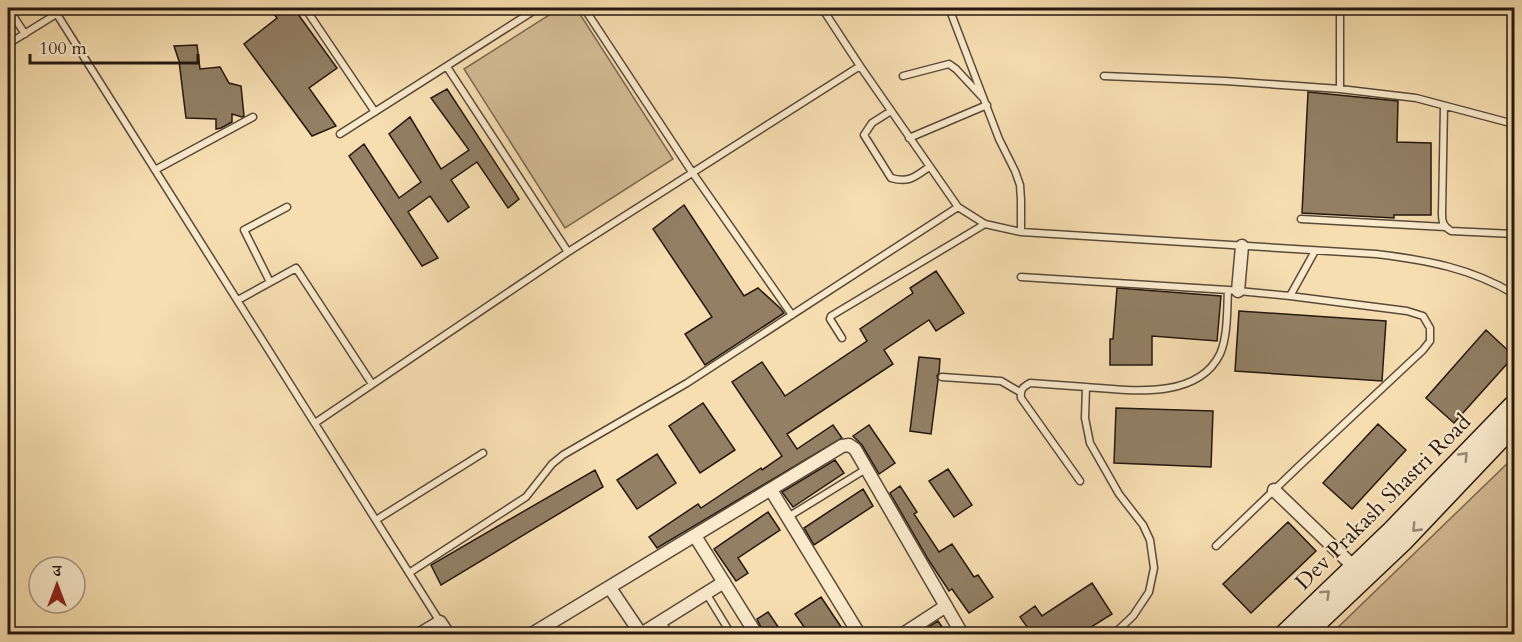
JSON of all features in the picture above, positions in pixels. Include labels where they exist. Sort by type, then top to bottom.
[{"type":"street","points":[[1233,290],[1242,246]]},
{"type":"street","name":"Dev Prakash Shastri Road","points":[[1284,634],[1392,530],[1515,404]]},
{"type":"street","name":"Dev Prakash Shastri Road","points":[[1306,634],[1403,542],[1515,425]]},
{"type":"street","points":[[532,634],[842,446],[849,445],[855,449],[961,634]]},
{"type":"street","points":[[771,490],[859,634]]},
{"type":"street","points":[[1274,490],[1354,567]]},
{"type":"street","points":[[695,536],[756,634]]},
{"type":"street","points":[[610,588],[641,634],[724,582]]},
{"type":"street","points":[[903,634],[946,606]]},
{"type":"street","points":[[420,634],[440,622],[448,634]]},
{"type":"street","points":[[659,623],[666,634]]},
{"type":"lane","points":[[8,8],[25,34]]},
{"type":"lane","points":[[8,44],[25,34],[55,10],[66,8]]},
{"type":"lane","points":[[305,8],[375,112]]},
{"type":"lane","points":[[340,134],[538,8]]},
{"type":"lane","points":[[584,8],[692,172],[792,315]]},
{"type":"lane","points":[[822,8],[958,207],[984,224],[1021,232],[1376,254],[1425,260],[1471,272],[1515,294]]},
{"type":"lane","points":[[949,8],[999,139],[1020,185],[1021,232]]},
{"type":"lane","points":[[1340,8],[1340,88]]},
{"type":"lane","points":[[55,10],[440,622]]},
{"type":"lane","points":[[903,76],[949,64],[986,103]]},
{"type":"lane","points":[[447,66],[568,252]]},
{"type":"lane","points":[[315,423],[568,252],[860,66]]},
{"type":"lane","points":[[1104,76],[1340,88],[1416,98],[1515,124]]},
{"type":"lane","points":[[909,138],[986,103]]},
{"type":"lane","points":[[1443,106],[1442,221],[1445,227],[1451,231],[1515,234]]},
{"type":"lane","points":[[891,111],[872,123],[864,135],[891,178],[902,181],[914,178],[929,167]]},
{"type":"lane","points":[[156,170],[253,117]]},
{"type":"lane","points":[[270,282],[244,230],[287,207]]},
{"type":"lane","points":[[409,573],[526,497],[552,464],[563,455],[687,383],[958,207]]},
{"type":"lane","points":[[1301,219],[1445,227]]},
{"type":"lane","points":[[842,338],[830,320],[831,316],[984,224]]},
{"type":"lane","points":[[1290,296],[1315,251]]},
{"type":"lane","points":[[238,300],[296,268],[372,384]]},
{"type":"lane","points":[[1021,277],[1233,290],[1407,311],[1423,316],[1430,328],[1430,341],[1423,350],[1216,546]]},
{"type":"lane","points":[[1080,481],[1021,398],[1020,392],[1023,387],[1030,383],[1126,390],[1161,390],[1187,383],[1206,372],[1220,353],[1233,290]]},
{"type":"lane","points":[[942,377],[1001,381],[1020,392]]},
{"type":"lane","points":[[1086,387],[1085,418],[1090,443],[1119,494],[1143,525],[1150,540],[1154,568],[1149,592],[1133,616],[1111,634]]},
{"type":"lane","points":[[376,520],[483,453]]},
{"type":"lane","points":[[788,517],[866,469]]},
{"type":"lane","points":[[706,593],[731,634]]},
{"type":"shaded area","points":[[560,8],[576,8],[673,159],[565,228],[464,69]]},
{"type":"shaded area","points":[[1514,457],[1514,634],[1331,634]]},
{"type":"building","points":[[295,10],[337,68],[309,88],[336,126],[312,136],[244,44],[277,18],[274,14]]},
{"type":"building","points":[[197,45],[200,69],[220,67],[229,83],[241,86],[244,116],[232,114],[232,122],[221,128],[216,129],[216,119],[186,118],[179,61],[174,46]]},
{"type":"building","points":[[447,89],[519,199],[508,208],[477,162],[451,180],[469,207],[448,222],[430,196],[408,212],[438,258],[422,266],[349,156],[364,144],[399,198],[421,182],[389,134],[410,117],[441,169],[469,150],[431,98]]},
{"type":"building","points":[[1308,92],[1398,101],[1397,142],[1431,143],[1431,215],[1394,215],[1394,218],[1302,213]]},
{"type":"building","points":[[684,205],[744,296],[758,288],[784,313],[705,365],[685,334],[712,317],[653,229]]},
{"type":"building","points":[[936,271],[964,313],[936,331],[929,320],[884,350],[893,364],[787,434],[797,449],[833,425],[842,438],[657,548],[649,537],[698,504],[701,508],[782,456],[732,382],[762,362],[785,396],[867,341],[860,329],[913,293],[910,288]]},
{"type":"building","points":[[1117,288],[1221,296],[1217,341],[1152,336],[1152,365],[1110,365],[1110,339],[1113,339]]},
{"type":"building","points":[[1239,311],[1386,321],[1382,381],[1235,371]]},
{"type":"building","points":[[1486,330],[1514,356],[1454,423],[1426,398]]},
{"type":"building","points":[[919,357],[940,359],[931,434],[910,431]]},
{"type":"building","points":[[703,403],[735,450],[700,473],[669,426]]},
{"type":"building","points":[[1116,408],[1213,411],[1211,467],[1114,463]]},
{"type":"building","points":[[1378,424],[1406,450],[1352,509],[1323,483]]},
{"type":"building","points":[[869,425],[895,463],[879,474],[862,445],[853,436]]},
{"type":"building","points":[[657,454],[676,483],[637,509],[617,480]]},
{"type":"building","points":[[835,460],[844,473],[793,507],[782,492]]},
{"type":"building","points":[[948,469],[972,505],[954,517],[929,481]]},
{"type":"building","points":[[595,470],[603,487],[441,585],[431,565]]},
{"type":"building","points":[[900,486],[917,512],[914,514],[939,552],[952,544],[974,577],[978,575],[993,597],[969,613],[952,589],[949,591],[890,493]]},
{"type":"building","points":[[863,489],[873,506],[814,545],[804,528]]},
{"type":"building","points":[[768,512],[780,530],[738,558],[748,573],[736,581],[714,549]]},
{"type":"building","points":[[1288,522],[1316,551],[1251,613],[1223,584]]},
{"type":"building","points":[[1092,583],[1112,614],[1080,634],[1062,634],[1059,630],[1052,634],[1032,634],[1020,617],[1035,606],[1042,616]]},
{"type":"building","points":[[821,597],[846,634],[809,634],[795,614]]},
{"type":"building","points":[[768,612],[783,634],[764,634],[757,619]]},
{"type":"building","points":[[938,621],[947,634],[917,634]]}]
